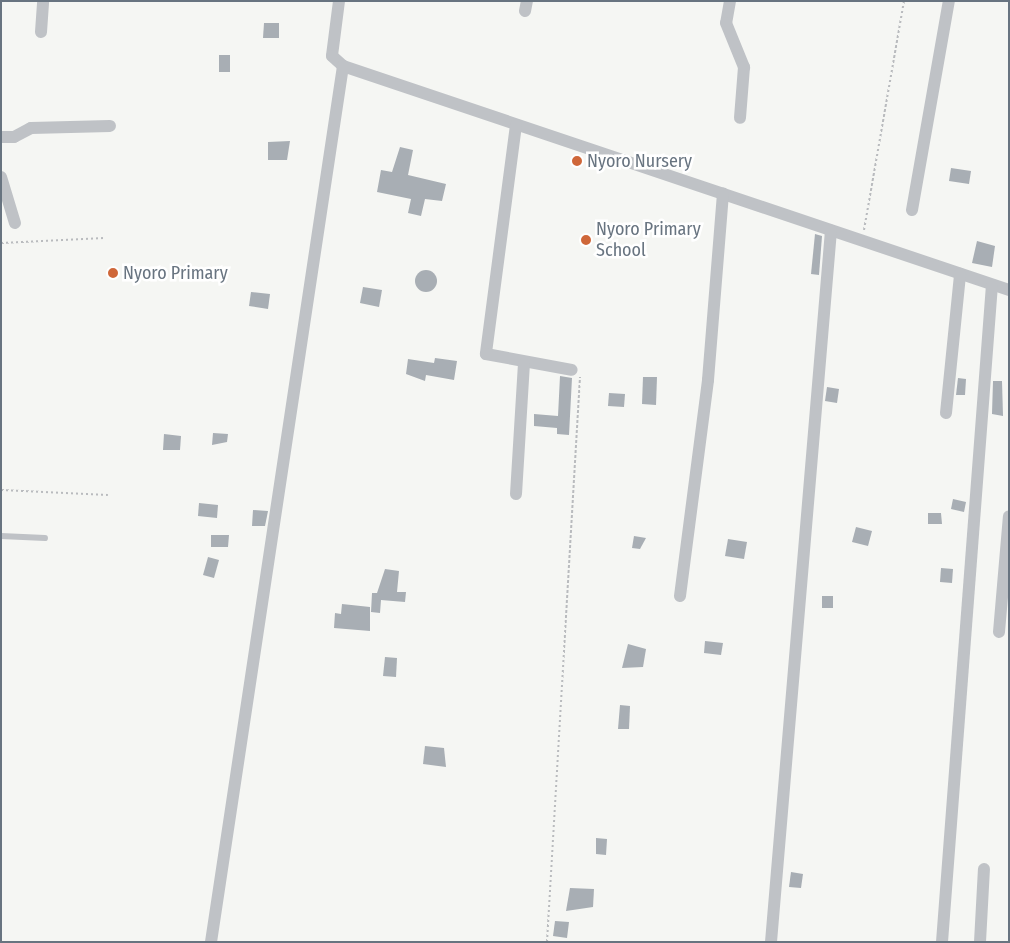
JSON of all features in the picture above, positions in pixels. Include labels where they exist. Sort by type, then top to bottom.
[{"type":"street","points":[[42,32],[43,1]]},
{"type":"street","points":[[339,1],[332,56],[342,66],[1009,290]]},
{"type":"street","points":[[730,1],[726,23],[744,67],[740,118]]},
{"type":"street","points":[[912,210],[949,1]]},
{"type":"street","points":[[211,942],[342,66]]},
{"type":"street","points":[[516,124],[486,354],[524,364],[572,370]]},
{"type":"street","points":[[1,137],[14,137],[31,128],[110,126]]},
{"type":"street","points":[[1,177],[14,223]]},
{"type":"street","points":[[680,596],[708,380],[723,194]]},
{"type":"street","points":[[771,942],[831,230]]},
{"type":"street","points":[[946,413],[960,274]]},
{"type":"street","points":[[942,942],[992,284]]},
{"type":"street","points":[[516,494],[524,364]]},
{"type":"street","points":[[999,632],[1009,516]]},
{"type":"street","points":[[980,942],[984,869]]},
{"type":"lane","points":[[1,536],[45,538]]},
{"type":"path","points":[[863,235],[904,1]]},
{"type":"path","points":[[1,242],[104,238]]},
{"type":"path","points":[[547,942],[580,371],[572,370]]},
{"type":"path","points":[[1,490],[108,495]]},
{"type":"building","points":[[264,23],[279,23],[279,38],[263,38]]},
{"type":"building","points":[[219,55],[230,55],[230,72],[219,72]]},
{"type":"building","points":[[290,141],[287,160],[268,160],[268,142]]},
{"type":"building","points":[[400,147],[413,150],[408,175],[446,184],[442,201],[425,199],[421,216],[408,213],[411,199],[377,192],[381,170],[392,172]]},
{"type":"building","points":[[951,168],[971,171],[969,184],[949,181]]},
{"type":"building","points":[[815,234],[822,236],[819,275],[811,274]]},
{"type":"building","points":[[977,241],[995,246],[992,267],[972,263]]},
{"type":"building","points":[[426,270],[434,273],[437,281],[434,289],[426,292],[418,289],[415,281],[418,273]]},
{"type":"building","points":[[363,287],[382,290],[379,307],[360,303]]},
{"type":"building","points":[[251,292],[270,294],[268,309],[249,306]]},
{"type":"building","points":[[435,358],[457,361],[454,380],[426,375],[425,381],[406,374],[408,359],[434,363]]},
{"type":"building","points":[[560,376],[572,378],[569,435],[557,434],[557,428],[534,426],[534,414],[558,416]]},
{"type":"building","points":[[643,377],[657,377],[656,405],[642,404]]},
{"type":"building","points":[[958,378],[966,379],[965,395],[956,395]]},
{"type":"building","points":[[993,381],[1002,381],[1003,416],[992,414]]},
{"type":"building","points":[[827,387],[839,389],[837,403],[825,401]]},
{"type":"building","points":[[609,393],[625,394],[624,407],[608,406]]},
{"type":"building","points":[[213,433],[228,434],[227,442],[212,445]]},
{"type":"building","points":[[164,434],[181,436],[180,450],[163,450]]},
{"type":"building","points":[[953,499],[966,502],[964,512],[951,509]]},
{"type":"building","points":[[199,503],[218,505],[217,518],[198,516]]},
{"type":"building","points":[[253,510],[268,511],[265,526],[252,526]]},
{"type":"building","points":[[928,513],[941,513],[942,524],[928,524]]},
{"type":"building","points":[[856,527],[872,531],[868,546],[852,542]]},
{"type":"building","points":[[211,535],[229,535],[228,547],[211,547]]},
{"type":"building","points":[[634,536],[646,538],[640,549],[632,548]]},
{"type":"building","points":[[728,539],[747,542],[744,559],[725,556]]},
{"type":"building","points":[[208,557],[219,560],[214,578],[203,575]]},
{"type":"building","points":[[941,568],[953,569],[952,583],[940,582]]},
{"type":"building","points":[[385,569],[399,571],[397,592],[406,592],[405,602],[381,600],[380,613],[371,612],[372,593],[377,593]]},
{"type":"building","points":[[822,596],[833,596],[833,608],[822,608]]},
{"type":"building","points":[[342,604],[370,607],[370,631],[334,628],[335,613],[341,614]]},
{"type":"building","points":[[705,641],[723,643],[721,655],[704,653]]},
{"type":"building","points":[[628,644],[646,649],[643,667],[622,668]]},
{"type":"building","points":[[385,657],[397,658],[396,677],[383,676]]},
{"type":"building","points":[[620,705],[630,706],[629,729],[618,729]]},
{"type":"building","points":[[425,746],[444,748],[446,767],[423,764]]},
{"type":"building","points":[[596,838],[607,839],[606,855],[596,854]]},
{"type":"building","points":[[791,872],[803,874],[801,888],[789,887]]},
{"type":"building","points":[[570,888],[594,889],[593,907],[566,911]]},
{"type":"building","points":[[555,921],[569,922],[567,938],[553,936]]},
{"type":"place","name":"Nyoro Nursery","points":[[577,161]]},
{"type":"place","name":"Nyoro Primary School","points":[[586,240]]},
{"type":"place","name":"Nyoro Primary","points":[[113,273]]}]
